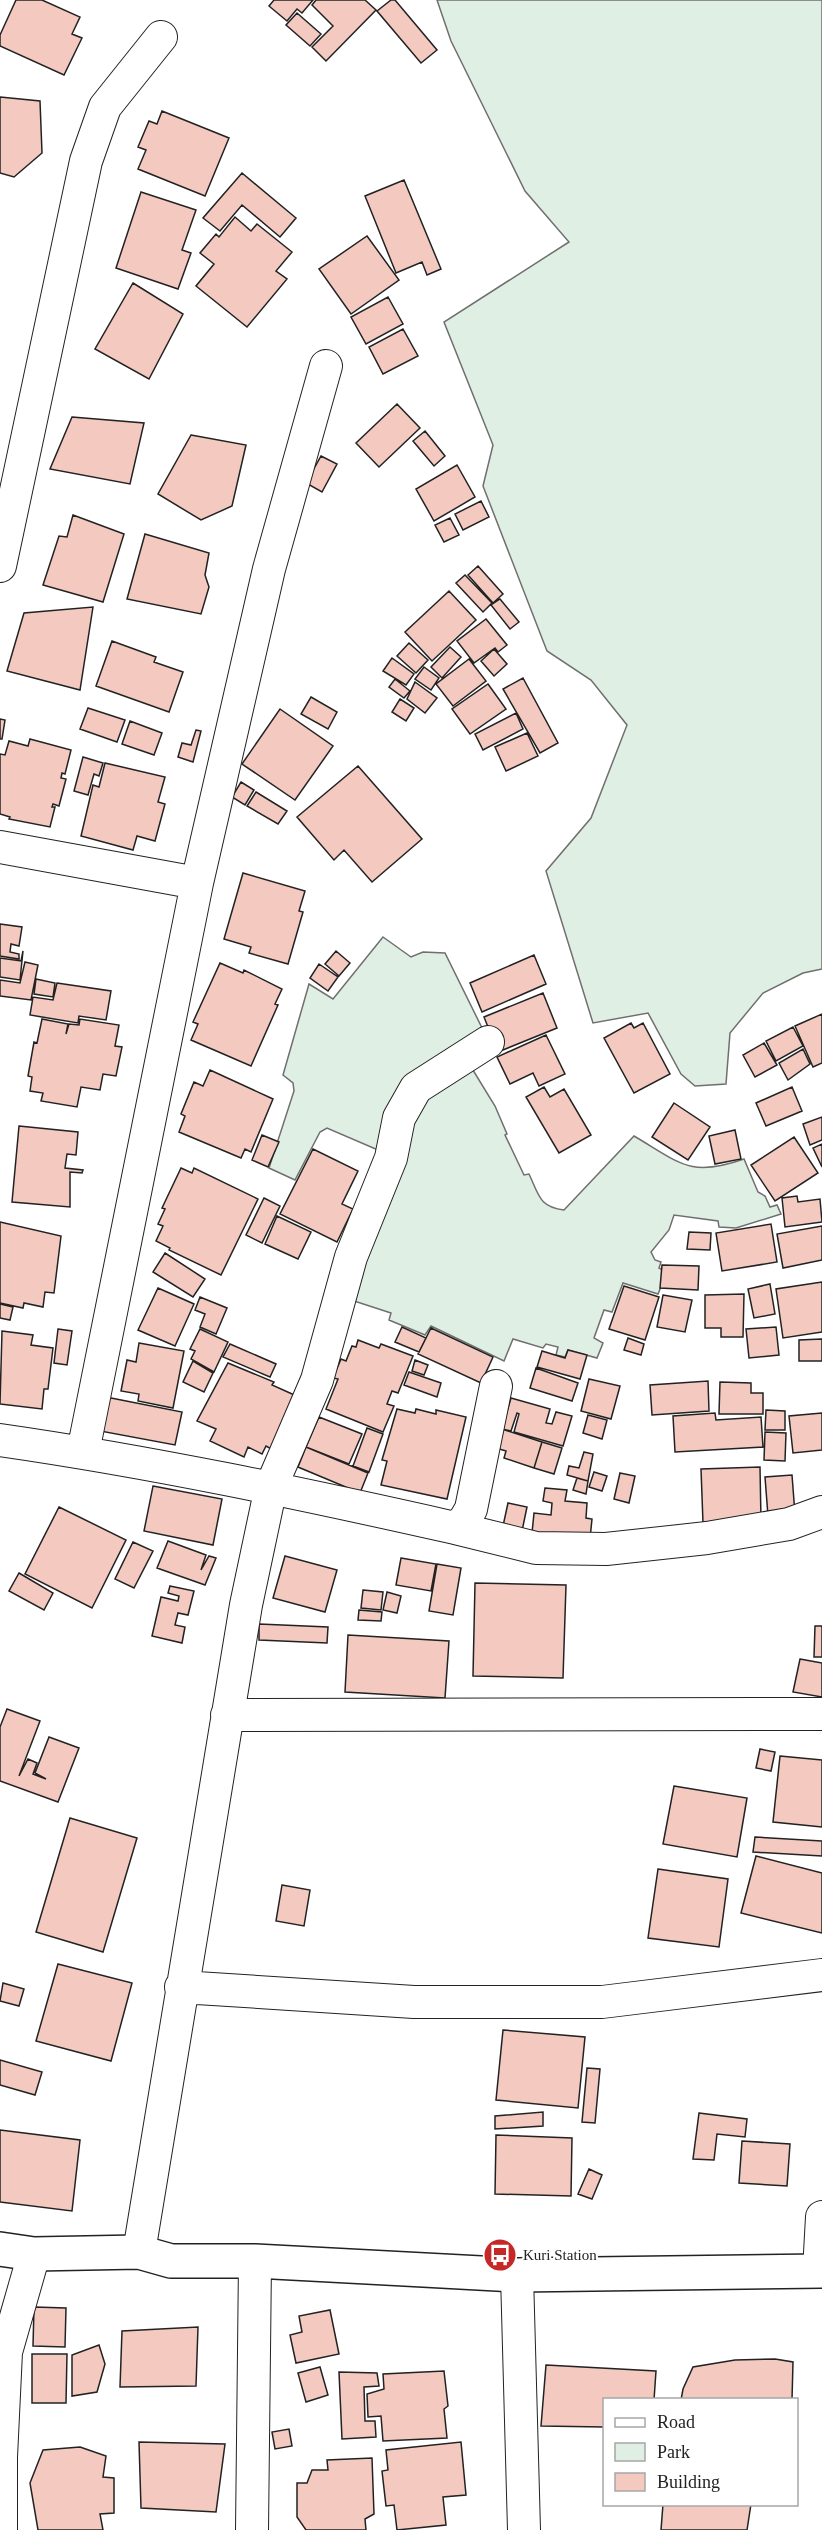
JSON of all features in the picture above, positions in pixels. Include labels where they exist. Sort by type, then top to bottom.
[{"type":"main road","points":[[0,2249],[34,2254],[138,2252],[171,2261],[255,2261],[517,2275],[820,2271]]},
{"type":"street","points":[[0,566],[86,161],[105,107],[161,37]]},
{"type":"street","points":[[82,1452],[197,883],[269,569],[326,366]]},
{"type":"street","points":[[0,847],[197,883]]},
{"type":"street","points":[[138,2252],[246,1605],[271,1487],[317,1380],[340,1306],[351,1257],[391,1158],[399,1118],[416,1088],[488,1042]]},
{"type":"street","points":[[455,1528],[464,1521],[471,1509],[496,1386]]},
{"type":"street","points":[[0,1440],[82,1452],[271,1487],[536,1548],[606,1549],[708,1538],[789,1524],[822,1512]]},
{"type":"street","points":[[227,1715],[822,1714]]},
{"type":"street","points":[[182,1987],[414,2002],[602,2002],[822,1975]]},
{"type":"street","points":[[820,2271],[822,2217]]},
{"type":"street","points":[[1,2530],[1,2457],[6,2352],[34,2254]]},
{"type":"street","points":[[252,2530],[255,2261]]},
{"type":"street","points":[[517,2275],[524,2530]]},
{"type":"green space","points":[[437,0],[822,0],[822,969],[803,973],[763,993],[730,1033],[726,1084],[695,1086],[681,1074],[648,1013],[593,1023],[546,871],[591,818],[627,725],[591,680],[547,651],[483,486],[493,445],[444,322],[569,242],[525,191],[451,41]]},
{"type":"green space","points":[[383,937],[411,957],[423,952],[445,953],[485,1034],[441,1062],[385,1153],[327,1128],[320,1132],[295,1180],[269,1168],[294,1091],[293,1083],[283,1075],[309,984],[333,999]]},
{"type":"green space","points":[[468,1062],[495,1106],[507,1134],[505,1135],[524,1175],[529,1174],[541,1199],[549,1206],[564,1210],[634,1136],[686,1165],[710,1167],[744,1159],[758,1192],[765,1196],[770,1207],[777,1205],[781,1214],[736,1228],[719,1227],[718,1221],[674,1215],[669,1230],[651,1252],[655,1260],[661,1262],[659,1268],[667,1272],[658,1294],[623,1283],[612,1312],[604,1310],[594,1338],[603,1343],[597,1358],[568,1350],[565,1357],[556,1355],[558,1347],[546,1344],[543,1348],[513,1339],[504,1361],[431,1326],[425,1335],[389,1320],[391,1313],[348,1299],[404,1121]]},
{"type":"building","points":[[16,0],[42,0],[80,17],[72,34],[82,38],[64,75],[0,46],[0,35]]},
{"type":"building","points":[[274,0],[313,0],[302,13],[297,9],[287,21],[269,6]]},
{"type":"building","points":[[316,0],[365,0],[376,10],[326,61],[312,47],[333,26],[312,5]]},
{"type":"building","points":[[391,0],[395,0],[437,50],[421,63],[377,11]]},
{"type":"building","points":[[297,13],[321,34],[310,46],[286,25]]},
{"type":"building","points":[[0,97],[40,101],[42,153],[14,177],[0,173]]},
{"type":"building","points":[[162,111],[229,138],[205,196],[138,169],[146,150],[138,147],[149,121],[157,124]]},
{"type":"building","points":[[242,173],[296,218],[280,237],[242,205],[220,231],[203,218]]},
{"type":"building","points":[[404,180],[441,269],[427,275],[422,262],[396,273],[365,196]]},
{"type":"building","points":[[141,192],[196,210],[182,250],[191,253],[178,289],[116,268]]},
{"type":"building","points":[[235,217],[251,231],[257,224],[292,252],[276,271],[287,279],[247,327],[196,286],[214,264],[200,253],[216,234],[219,237]]},
{"type":"building","points":[[367,236],[399,280],[351,314],[319,269]]},
{"type":"building","points":[[133,283],[183,314],[149,379],[95,349]]},
{"type":"building","points":[[388,297],[403,324],[366,344],[351,317]]},
{"type":"building","points":[[403,329],[418,356],[383,374],[369,347]]},
{"type":"building","points":[[397,404],[420,428],[379,467],[356,443]]},
{"type":"building","points":[[72,417],[144,423],[130,484],[50,469]]},
{"type":"building","points":[[425,431],[445,456],[434,466],[413,441]]},
{"type":"building","points":[[191,435],[246,445],[232,506],[201,520],[158,494]]},
{"type":"building","points":[[321,456],[337,464],[322,492],[306,483]]},
{"type":"building","points":[[457,465],[475,497],[434,521],[416,489]]},
{"type":"building","points":[[481,501],[489,517],[463,530],[455,514]]},
{"type":"building","points":[[73,515],[124,534],[103,602],[43,585],[59,536],[67,537]]},
{"type":"building","points":[[450,518],[459,535],[444,542],[435,525]]},
{"type":"building","points":[[145,534],[209,553],[205,575],[209,587],[201,614],[127,599]]},
{"type":"building","points":[[478,566],[503,594],[493,603],[468,575]]},
{"type":"building","points":[[465,575],[492,603],[483,612],[456,583]]},
{"type":"building","points":[[449,591],[476,620],[432,661],[405,632]]},
{"type":"building","points":[[500,599],[519,622],[510,629],[491,605]]},
{"type":"building","points":[[93,607],[80,690],[7,671],[24,613]]},
{"type":"building","points":[[486,619],[507,645],[498,652],[495,648],[474,663],[457,641]]},
{"type":"building","points":[[112,641],[156,657],[154,662],[183,672],[169,712],[96,686]]},
{"type":"building","points":[[409,643],[428,660],[416,673],[397,656]]},
{"type":"building","points":[[450,647],[461,657],[442,678],[431,667]]},
{"type":"building","points":[[494,649],[507,664],[494,676],[481,661]]},
{"type":"building","points":[[392,658],[414,674],[406,685],[383,671]]},
{"type":"building","points":[[469,659],[486,681],[453,706],[436,684]]},
{"type":"building","points":[[424,667],[439,678],[431,690],[415,679]]},
{"type":"building","points":[[523,678],[558,743],[540,753],[503,689]]},
{"type":"building","points":[[395,679],[410,691],[404,698],[389,687]]},
{"type":"building","points":[[415,682],[437,698],[425,713],[407,699]]},
{"type":"building","points":[[488,684],[506,709],[470,734],[452,709]]},
{"type":"building","points":[[311,697],[337,712],[328,729],[301,714]]},
{"type":"building","points":[[400,699],[414,708],[406,721],[392,712]]},
{"type":"building","points":[[88,708],[125,720],[117,742],[80,729]]},
{"type":"building","points":[[280,709],[333,746],[295,800],[242,764]]},
{"type":"building","points":[[516,713],[523,729],[483,750],[475,734]]},
{"type":"building","points":[[0,719],[5,720],[2,739],[0,739]]},
{"type":"building","points":[[130,721],[162,733],[154,755],[122,744]]},
{"type":"building","points":[[196,730],[201,731],[193,762],[178,757],[182,743],[191,745]]},
{"type":"building","points":[[527,733],[538,756],[506,771],[495,747]]},
{"type":"building","points":[[30,739],[71,750],[65,774],[62,773],[61,778],[66,779],[59,806],[53,804],[52,807],[55,807],[50,827],[9,819],[10,817],[0,814],[0,754],[5,755],[9,741],[28,746]]},
{"type":"building","points":[[83,757],[103,763],[99,776],[94,774],[88,795],[74,791]]},
{"type":"building","points":[[105,763],[165,777],[158,802],[165,804],[155,841],[137,836],[133,850],[81,836],[93,785],[99,787]]},
{"type":"building","points":[[358,766],[422,839],[372,882],[344,850],[334,860],[297,817]]},
{"type":"building","points":[[241,782],[254,790],[245,805],[232,797]]},
{"type":"building","points":[[256,792],[287,811],[278,824],[247,806]]},
{"type":"building","points":[[243,873],[305,891],[299,911],[303,912],[288,964],[249,953],[251,947],[224,939]]},
{"type":"building","points":[[0,924],[22,927],[19,946],[11,944],[10,952],[19,954],[19,959],[0,956]]},
{"type":"building","points":[[23,951],[20,980],[0,977],[0,958],[21,961]]},
{"type":"building","points":[[336,951],[350,963],[339,976],[325,964]]},
{"type":"building","points":[[534,955],[546,984],[482,1012],[470,983]]},
{"type":"building","points":[[25,962],[38,965],[31,1000],[0,996],[0,980],[20,983]]},
{"type":"building","points":[[220,963],[243,973],[244,970],[282,989],[275,1004],[278,1005],[251,1066],[191,1040],[198,1024],[193,1022]]},
{"type":"building","points":[[319,964],[338,977],[328,991],[310,978]]},
{"type":"building","points":[[36,979],[55,983],[53,997],[34,994]]},
{"type":"building","points":[[57,983],[111,991],[106,1020],[79,1016],[78,1023],[30,1015],[33,997],[53,1000]]},
{"type":"building","points":[[543,993],[557,1028],[498,1052],[484,1017]]},
{"type":"building","points":[[822,1014],[822,1063],[813,1067],[795,1026]]},
{"type":"building","points":[[42,1019],[68,1024],[66,1034],[69,1024],[79,1025],[80,1019],[119,1025],[115,1046],[122,1047],[116,1076],[103,1074],[100,1090],[81,1087],[77,1107],[41,1101],[43,1093],[30,1091],[32,1077],[28,1076],[34,1042],[37,1043]]},
{"type":"building","points":[[631,1023],[634,1028],[643,1023],[670,1074],[634,1093],[604,1038]]},
{"type":"building","points":[[793,1027],[803,1046],[776,1061],[766,1041]]},
{"type":"building","points":[[546,1035],[565,1074],[539,1086],[533,1073],[510,1084],[497,1057]]},
{"type":"building","points":[[764,1043],[777,1065],[755,1077],[743,1055]]},
{"type":"building","points":[[803,1049],[810,1064],[788,1080],[779,1063]]},
{"type":"building","points":[[210,1070],[273,1099],[251,1152],[245,1149],[241,1158],[179,1132],[185,1116],[181,1114],[194,1082],[203,1086]]},
{"type":"building","points":[[544,1087],[550,1097],[564,1089],[591,1135],[559,1153],[526,1097]]},
{"type":"building","points":[[792,1087],[802,1111],[766,1126],[756,1103]]},
{"type":"building","points":[[674,1103],[710,1127],[688,1160],[652,1137]]},
{"type":"building","points":[[822,1117],[822,1140],[810,1145],[803,1124]]},
{"type":"building","points":[[19,1126],[78,1132],[76,1155],[67,1154],[65,1168],[83,1170],[82,1173],[70,1172],[70,1207],[12,1202]]},
{"type":"building","points":[[735,1130],[741,1159],[715,1164],[709,1136]]},
{"type":"building","points":[[262,1135],[279,1142],[268,1167],[252,1160]]},
{"type":"building","points":[[794,1137],[818,1173],[775,1201],[751,1165]]},
{"type":"building","points":[[822,1144],[822,1167],[813,1148]]},
{"type":"building","points":[[313,1149],[358,1171],[342,1204],[353,1209],[337,1242],[280,1214]]},
{"type":"building","points":[[181,1168],[192,1173],[194,1168],[258,1199],[221,1275],[169,1250],[170,1248],[156,1241],[163,1226],[158,1224],[165,1209],[162,1208]]},
{"type":"building","points":[[797,1196],[798,1202],[820,1199],[822,1222],[785,1227],[782,1198]]},
{"type":"building","points":[[264,1198],[280,1206],[262,1243],[246,1235]]},
{"type":"building","points":[[277,1216],[311,1232],[298,1259],[265,1244]]},
{"type":"building","points":[[0,1222],[61,1236],[54,1293],[45,1292],[43,1307],[24,1303],[23,1308],[0,1303]]},
{"type":"building","points":[[771,1224],[777,1262],[722,1271],[716,1233]]},
{"type":"building","points":[[822,1226],[822,1260],[783,1268],[777,1234]]},
{"type":"building","points":[[689,1232],[711,1233],[710,1250],[687,1249]]},
{"type":"building","points":[[165,1253],[205,1279],[193,1297],[153,1272]]},
{"type":"building","points":[[662,1265],[699,1266],[698,1290],[660,1288]]},
{"type":"building","points":[[822,1282],[822,1332],[783,1338],[776,1289]]},
{"type":"building","points":[[770,1284],[775,1314],[754,1318],[748,1289]]},
{"type":"building","points":[[624,1286],[659,1297],[645,1340],[609,1329]]},
{"type":"building","points":[[158,1288],[194,1304],[175,1346],[138,1330]]},
{"type":"building","points":[[744,1294],[743,1337],[721,1337],[721,1328],[705,1328],[705,1295]]},
{"type":"building","points":[[663,1295],[692,1300],[685,1332],[657,1327]]},
{"type":"building","points":[[200,1297],[227,1308],[216,1334],[200,1327],[205,1314],[195,1310]]},
{"type":"building","points":[[0,1304],[13,1307],[10,1320],[0,1318]]},
{"type":"building","points":[[402,1327],[426,1338],[419,1352],[395,1342]]},
{"type":"building","points":[[776,1327],[779,1355],[749,1358],[746,1329]]},
{"type":"building","points":[[431,1328],[493,1357],[481,1383],[418,1354]]},
{"type":"building","points":[[58,1329],[72,1331],[67,1365],[54,1363]]},
{"type":"building","points":[[200,1329],[228,1342],[214,1372],[191,1359],[195,1351],[190,1349]]},
{"type":"building","points":[[2,1331],[33,1335],[31,1345],[53,1348],[48,1389],[44,1389],[42,1409],[0,1404]]},
{"type":"building","points":[[628,1338],[644,1344],[641,1355],[624,1350]]},
{"type":"building","points":[[822,1339],[822,1361],[799,1361],[799,1340]]},
{"type":"building","points":[[358,1340],[379,1348],[381,1344],[413,1356],[398,1393],[392,1391],[387,1404],[394,1406],[383,1432],[326,1409],[338,1379],[333,1378],[341,1359],[346,1361],[352,1346],[356,1347]]},
{"type":"building","points":[[139,1343],[184,1351],[173,1408],[138,1401],[139,1394],[121,1391],[127,1360],[136,1362]]},
{"type":"building","points":[[230,1344],[276,1364],[270,1377],[223,1357]]},
{"type":"building","points":[[568,1350],[587,1355],[580,1379],[537,1367],[542,1351],[565,1358]]},
{"type":"building","points":[[415,1360],[428,1365],[424,1375],[412,1371]]},
{"type":"building","points":[[193,1361],[213,1373],[204,1392],[183,1382]]},
{"type":"building","points":[[228,1363],[274,1382],[272,1385],[301,1398],[277,1452],[266,1446],[262,1454],[248,1447],[244,1457],[210,1441],[216,1429],[197,1421]]},
{"type":"building","points":[[536,1368],[578,1383],[572,1401],[530,1388]]},
{"type":"building","points":[[409,1372],[441,1383],[437,1397],[404,1385]]},
{"type":"building","points":[[589,1379],[620,1386],[611,1419],[581,1411]]},
{"type":"building","points":[[708,1381],[709,1411],[652,1415],[650,1385]]},
{"type":"building","points":[[720,1382],[751,1383],[751,1393],[763,1393],[763,1414],[719,1414]]},
{"type":"building","points":[[106,1397],[182,1412],[175,1445],[100,1431]]},
{"type":"building","points":[[511,1398],[550,1409],[546,1423],[552,1424],[556,1412],[572,1416],[563,1446],[514,1432],[519,1414],[517,1413],[511,1431],[502,1429]]},
{"type":"building","points":[[397,1409],[415,1413],[416,1409],[436,1414],[436,1410],[466,1417],[447,1499],[381,1485],[387,1461],[382,1460]]},
{"type":"building","points":[[766,1410],[785,1411],[785,1430],[765,1430]]},
{"type":"building","points":[[715,1413],[716,1420],[761,1417],[763,1447],[675,1452],[673,1416]]},
{"type":"building","points":[[822,1413],[822,1450],[793,1453],[789,1416]]},
{"type":"building","points":[[588,1415],[607,1420],[602,1439],[583,1433]]},
{"type":"building","points":[[319,1417],[362,1434],[349,1464],[306,1447]]},
{"type":"building","points":[[367,1428],[383,1434],[369,1472],[353,1466]]},
{"type":"building","points":[[502,1429],[542,1442],[534,1468],[504,1458],[506,1451],[496,1448]]},
{"type":"building","points":[[765,1432],[786,1433],[785,1461],[764,1460]]},
{"type":"building","points":[[542,1442],[562,1448],[554,1474],[534,1468]]},
{"type":"building","points":[[306,1447],[368,1473],[360,1493],[298,1467]]},
{"type":"building","points":[[584,1452],[593,1454],[588,1481],[567,1475],[569,1466],[579,1468]]},
{"type":"building","points":[[760,1467],[761,1521],[703,1523],[701,1469]]},
{"type":"building","points":[[594,1472],[607,1476],[602,1491],[589,1487]]},
{"type":"building","points":[[620,1473],[635,1476],[629,1503],[614,1499]]},
{"type":"building","points":[[792,1475],[795,1514],[768,1516],[765,1477]]},
{"type":"building","points":[[577,1478],[588,1481],[586,1494],[573,1490]]},
{"type":"building","points":[[153,1486],[222,1499],[213,1545],[144,1531]]},
{"type":"building","points":[[545,1488],[567,1490],[565,1501],[587,1503],[586,1518],[592,1519],[590,1539],[532,1533],[534,1513],[551,1515],[552,1503],[543,1501]]},
{"type":"building","points":[[508,1503],[527,1507],[522,1531],[503,1526]]},
{"type":"building","points":[[59,1507],[126,1540],[92,1608],[25,1574]]},
{"type":"building","points":[[168,1541],[206,1555],[201,1570],[209,1556],[216,1558],[205,1585],[157,1568]]},
{"type":"building","points":[[133,1542],[153,1551],[134,1588],[115,1579]]},
{"type":"building","points":[[285,1556],[337,1570],[325,1612],[273,1598]]},
{"type":"building","points":[[401,1558],[436,1564],[431,1591],[396,1585]]},
{"type":"building","points":[[437,1564],[461,1568],[453,1615],[429,1611]]},
{"type":"building","points":[[19,1573],[53,1593],[44,1610],[9,1591]]},
{"type":"building","points":[[475,1583],[566,1585],[563,1678],[473,1676]]},
{"type":"building","points":[[170,1586],[194,1591],[188,1615],[178,1613],[175,1625],[185,1627],[182,1643],[152,1636],[161,1597],[178,1601],[179,1596],[168,1593]]},
{"type":"building","points":[[363,1590],[383,1592],[381,1610],[361,1608]]},
{"type":"building","points":[[387,1592],[401,1596],[397,1613],[383,1610]]},
{"type":"building","points":[[359,1610],[382,1612],[381,1621],[358,1620]]},
{"type":"building","points":[[259,1624],[328,1627],[327,1643],[259,1640]]},
{"type":"building","points":[[815,1626],[822,1626],[822,1657],[814,1657]]},
{"type":"building","points":[[348,1635],[449,1641],[445,1698],[345,1692]]},
{"type":"building","points":[[800,1659],[822,1663],[822,1697],[793,1692]]},
{"type":"building","points":[[7,1709],[40,1721],[19,1776],[28,1759],[37,1763],[33,1774],[46,1779],[35,1773],[49,1737],[79,1748],[58,1802],[0,1781],[0,1727]]},
{"type":"building","points":[[760,1749],[775,1752],[771,1771],[756,1768]]},
{"type":"building","points":[[780,1756],[822,1760],[822,1827],[773,1822]]},
{"type":"building","points":[[674,1786],[747,1798],[737,1857],[663,1844]]},
{"type":"building","points":[[70,1818],[137,1838],[103,1952],[36,1932]]},
{"type":"building","points":[[755,1837],[822,1841],[822,1856],[753,1852]]},
{"type":"building","points":[[756,1856],[822,1873],[822,1933],[741,1913]]},
{"type":"building","points":[[658,1869],[728,1879],[719,1947],[648,1938]]},
{"type":"building","points":[[282,1885],[310,1890],[304,1926],[276,1921]]},
{"type":"building","points":[[58,1964],[132,1983],[111,2061],[36,2041]]},
{"type":"building","points":[[3,1983],[24,1989],[19,2006],[0,2001]]},
{"type":"building","points":[[503,2030],[585,2037],[578,2108],[496,2100]]},
{"type":"building","points":[[0,2060],[42,2072],[35,2095],[0,2085]]},
{"type":"building","points":[[587,2068],[600,2069],[595,2123],[582,2122]]},
{"type":"building","points":[[543,2112],[543,2126],[495,2129],[495,2116]]},
{"type":"building","points":[[699,2113],[747,2119],[745,2137],[717,2134],[714,2160],[693,2159]]},
{"type":"building","points":[[0,2130],[80,2140],[72,2211],[0,2202]]},
{"type":"building","points":[[496,2135],[572,2138],[571,2196],[495,2194]]},
{"type":"building","points":[[742,2141],[790,2144],[787,2186],[739,2183]]},
{"type":"building","points":[[589,2169],[602,2175],[592,2199],[578,2194]]},
{"type":"building","points":[[34,2307],[66,2308],[65,2347],[33,2346]]},
{"type":"building","points":[[330,2310],[339,2354],[296,2363],[290,2335],[302,2332],[299,2316]]},
{"type":"building","points":[[198,2327],[196,2386],[120,2387],[122,2331]]},
{"type":"building","points":[[99,2345],[105,2364],[97,2392],[72,2396],[72,2355]]},
{"type":"building","points":[[32,2354],[67,2354],[66,2403],[32,2403]]},
{"type":"building","points":[[775,2359],[793,2362],[792,2398],[681,2398],[693,2367],[735,2360]]},
{"type":"building","points":[[546,2365],[656,2371],[654,2398],[603,2398],[603,2427],[541,2426]]},
{"type":"building","points":[[320,2367],[328,2395],[306,2402],[298,2373]]},
{"type":"building","points":[[444,2371],[448,2406],[444,2409],[447,2438],[383,2441],[381,2416],[368,2417],[367,2394],[384,2389],[383,2374]]},
{"type":"building","points":[[339,2372],[377,2373],[379,2386],[364,2387],[365,2421],[375,2421],[376,2437],[342,2439]]},
{"type":"building","points":[[289,2429],[292,2446],[275,2449],[272,2432]]},
{"type":"building","points":[[139,2442],[225,2444],[216,2512],[141,2508]]},
{"type":"building","points":[[461,2442],[466,2495],[443,2497],[446,2525],[397,2530],[394,2505],[386,2506],[382,2471],[388,2470],[386,2450]]},
{"type":"building","points":[[80,2447],[106,2456],[103,2477],[114,2478],[114,2513],[100,2514],[103,2530],[38,2530],[30,2483],[43,2450]]},
{"type":"building","points":[[372,2458],[374,2514],[365,2519],[366,2530],[306,2530],[297,2517],[297,2483],[307,2483],[312,2470],[328,2470],[327,2460]]},
{"type":"building","points":[[663,2506],[751,2506],[747,2530],[661,2530]]},
{"type":"place","name":"Kuri Station","points":[[500,2255]]}]
